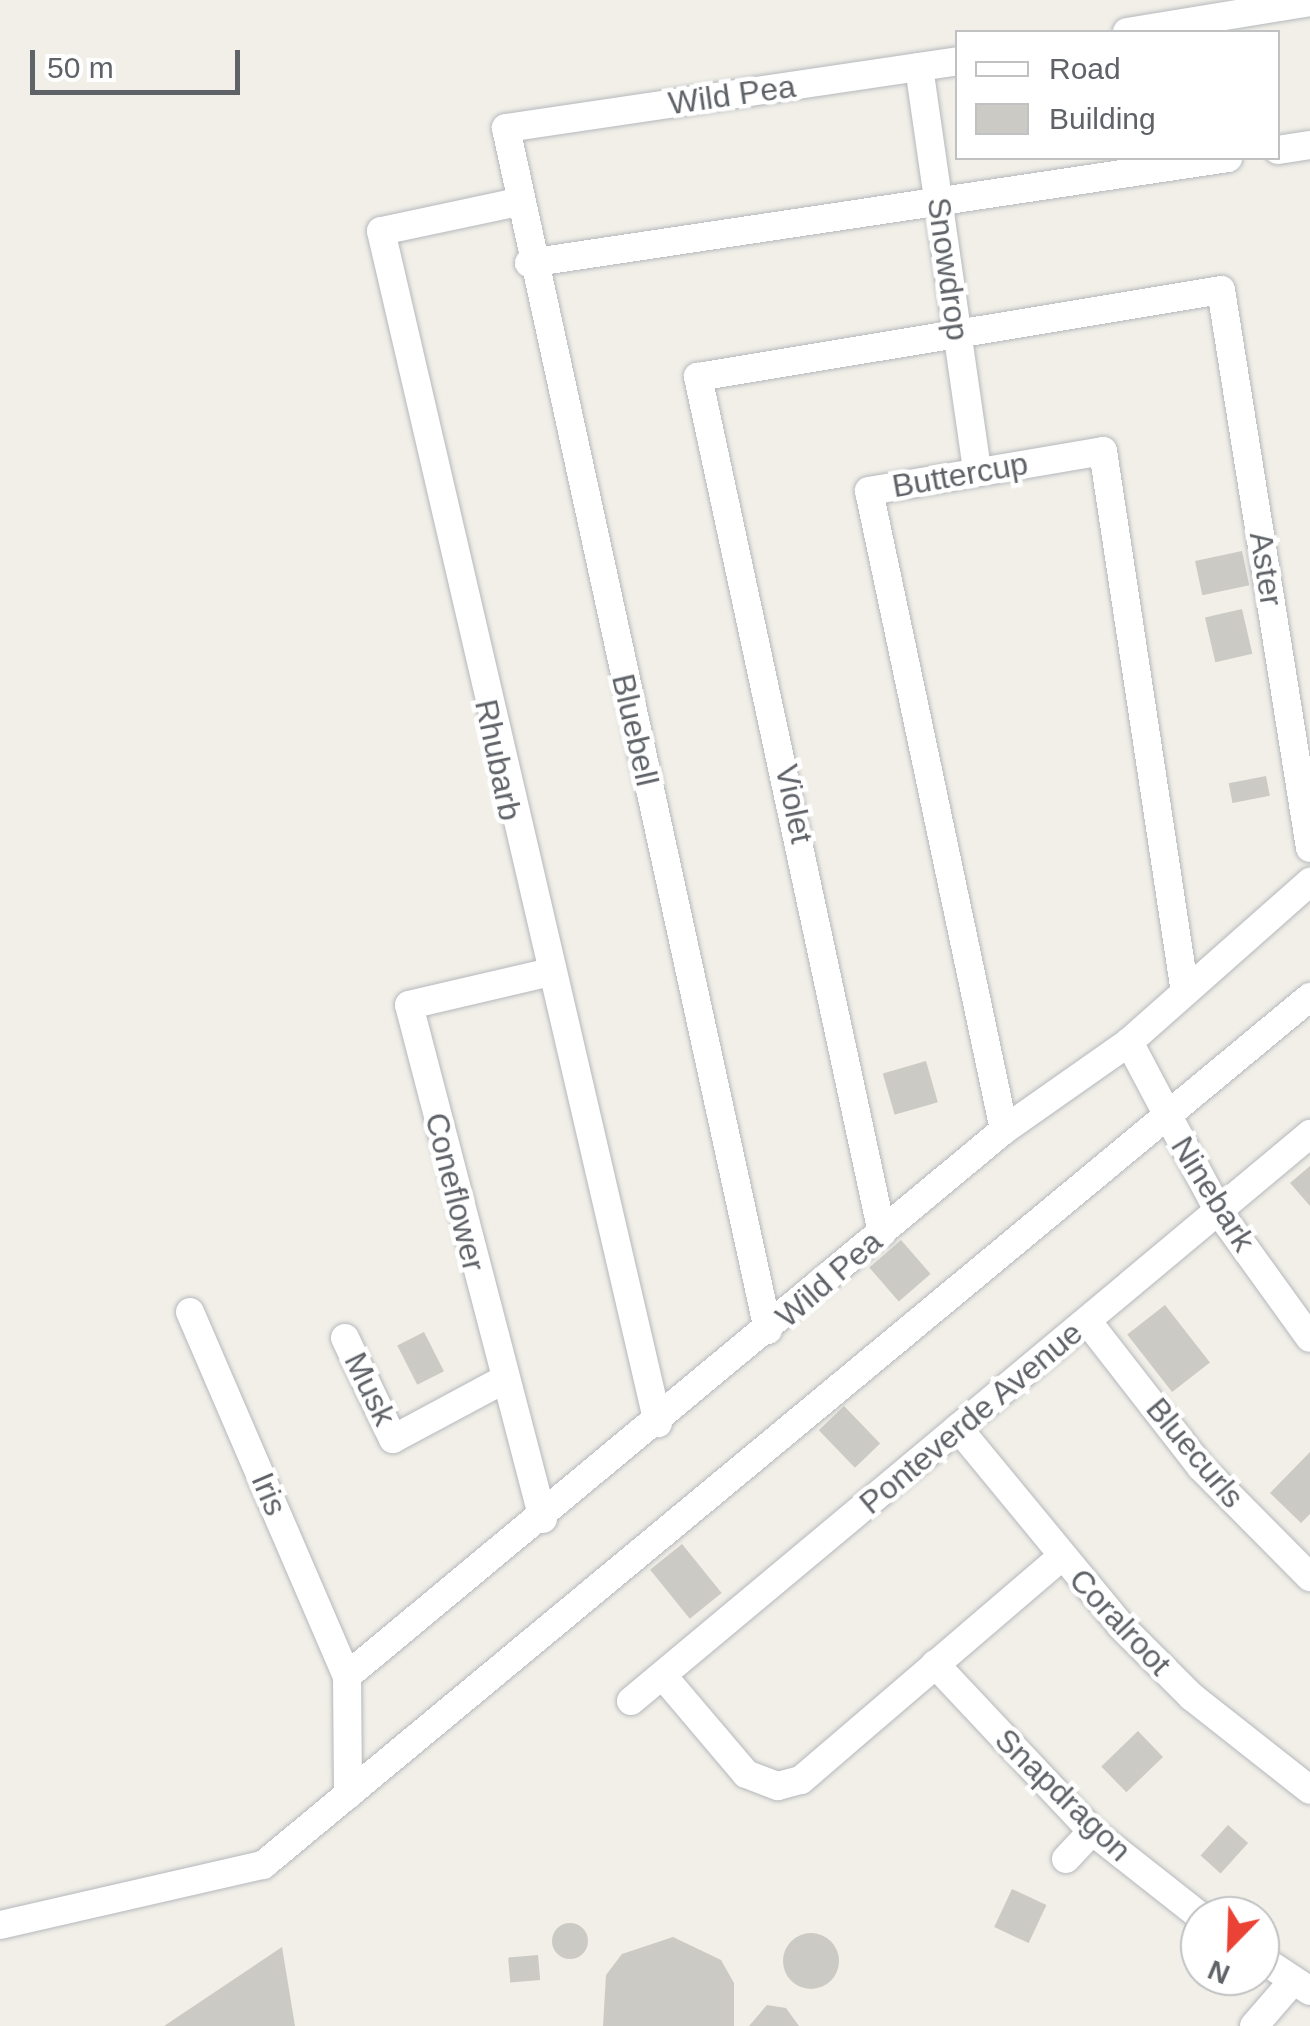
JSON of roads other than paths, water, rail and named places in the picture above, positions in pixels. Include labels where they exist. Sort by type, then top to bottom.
[{"type":"street","points":[[1139,30],[1310,2]]},
{"type":"street","name":"Wild Pea","points":[[506,128],[955,62]]},
{"type":"street","name":"Snowdrop","points":[[918,68],[977,470]]},
{"type":"street","name":"Bluebell","points":[[506,128],[530,263],[768,1330]]},
{"type":"street","points":[[1280,150],[1310,145]]},
{"type":"street","points":[[530,263],[1215,160]]},
{"type":"street","name":"Rhubarb","points":[[518,202],[381,231],[658,1424]]},
{"type":"street","name":"Aster","points":[[956,332],[1221,290],[1310,848]]},
{"type":"street","name":"Violet","points":[[882,1232],[698,377],[956,332]]},
{"type":"street","name":"Buttercup","points":[[1004,1130],[869,491],[1103,451],[1184,986]]},
{"type":"street","name":"Wild Pea","points":[[347,1676],[658,1424],[1004,1130],[1129,1042],[1184,986],[1310,882]]},
{"type":"street","name":"Coneflower","points":[[543,1519],[501,1382],[408,1005],[550,972]]},
{"type":"street","points":[[0,1925],[263,1865],[1310,997]]},
{"type":"street","name":"Ninebark","points":[[1129,1042],[1219,1212],[1310,1338]]},
{"type":"street","name":"Ponteverde Avenue","points":[[631,1701],[1310,1134]]},
{"type":"street","name":"Iris","points":[[190,1312],[347,1676]]},
{"type":"street","name":"Bluecurls","points":[[1088,1322],[1202,1467],[1310,1577]]},
{"type":"street","name":"Musk","points":[[345,1338],[393,1438],[501,1382]]},
{"type":"street","name":"Coralroot","points":[[958,1428],[1060,1558],[1192,1697],[1310,1790]]},
{"type":"street","points":[[663,1676],[746,1774],[778,1786],[801,1780],[1060,1558]]},
{"type":"street","name":"Snapdragon","points":[[935,1664],[1092,1831],[1180,1900]]},
{"type":"street","points":[[347,1676],[348,1795]]},
{"type":"street","points":[[1066,1859],[1092,1831]]},
{"type":"street","points":[[1254,2026],[1302,1986],[1280,1971]]}]
